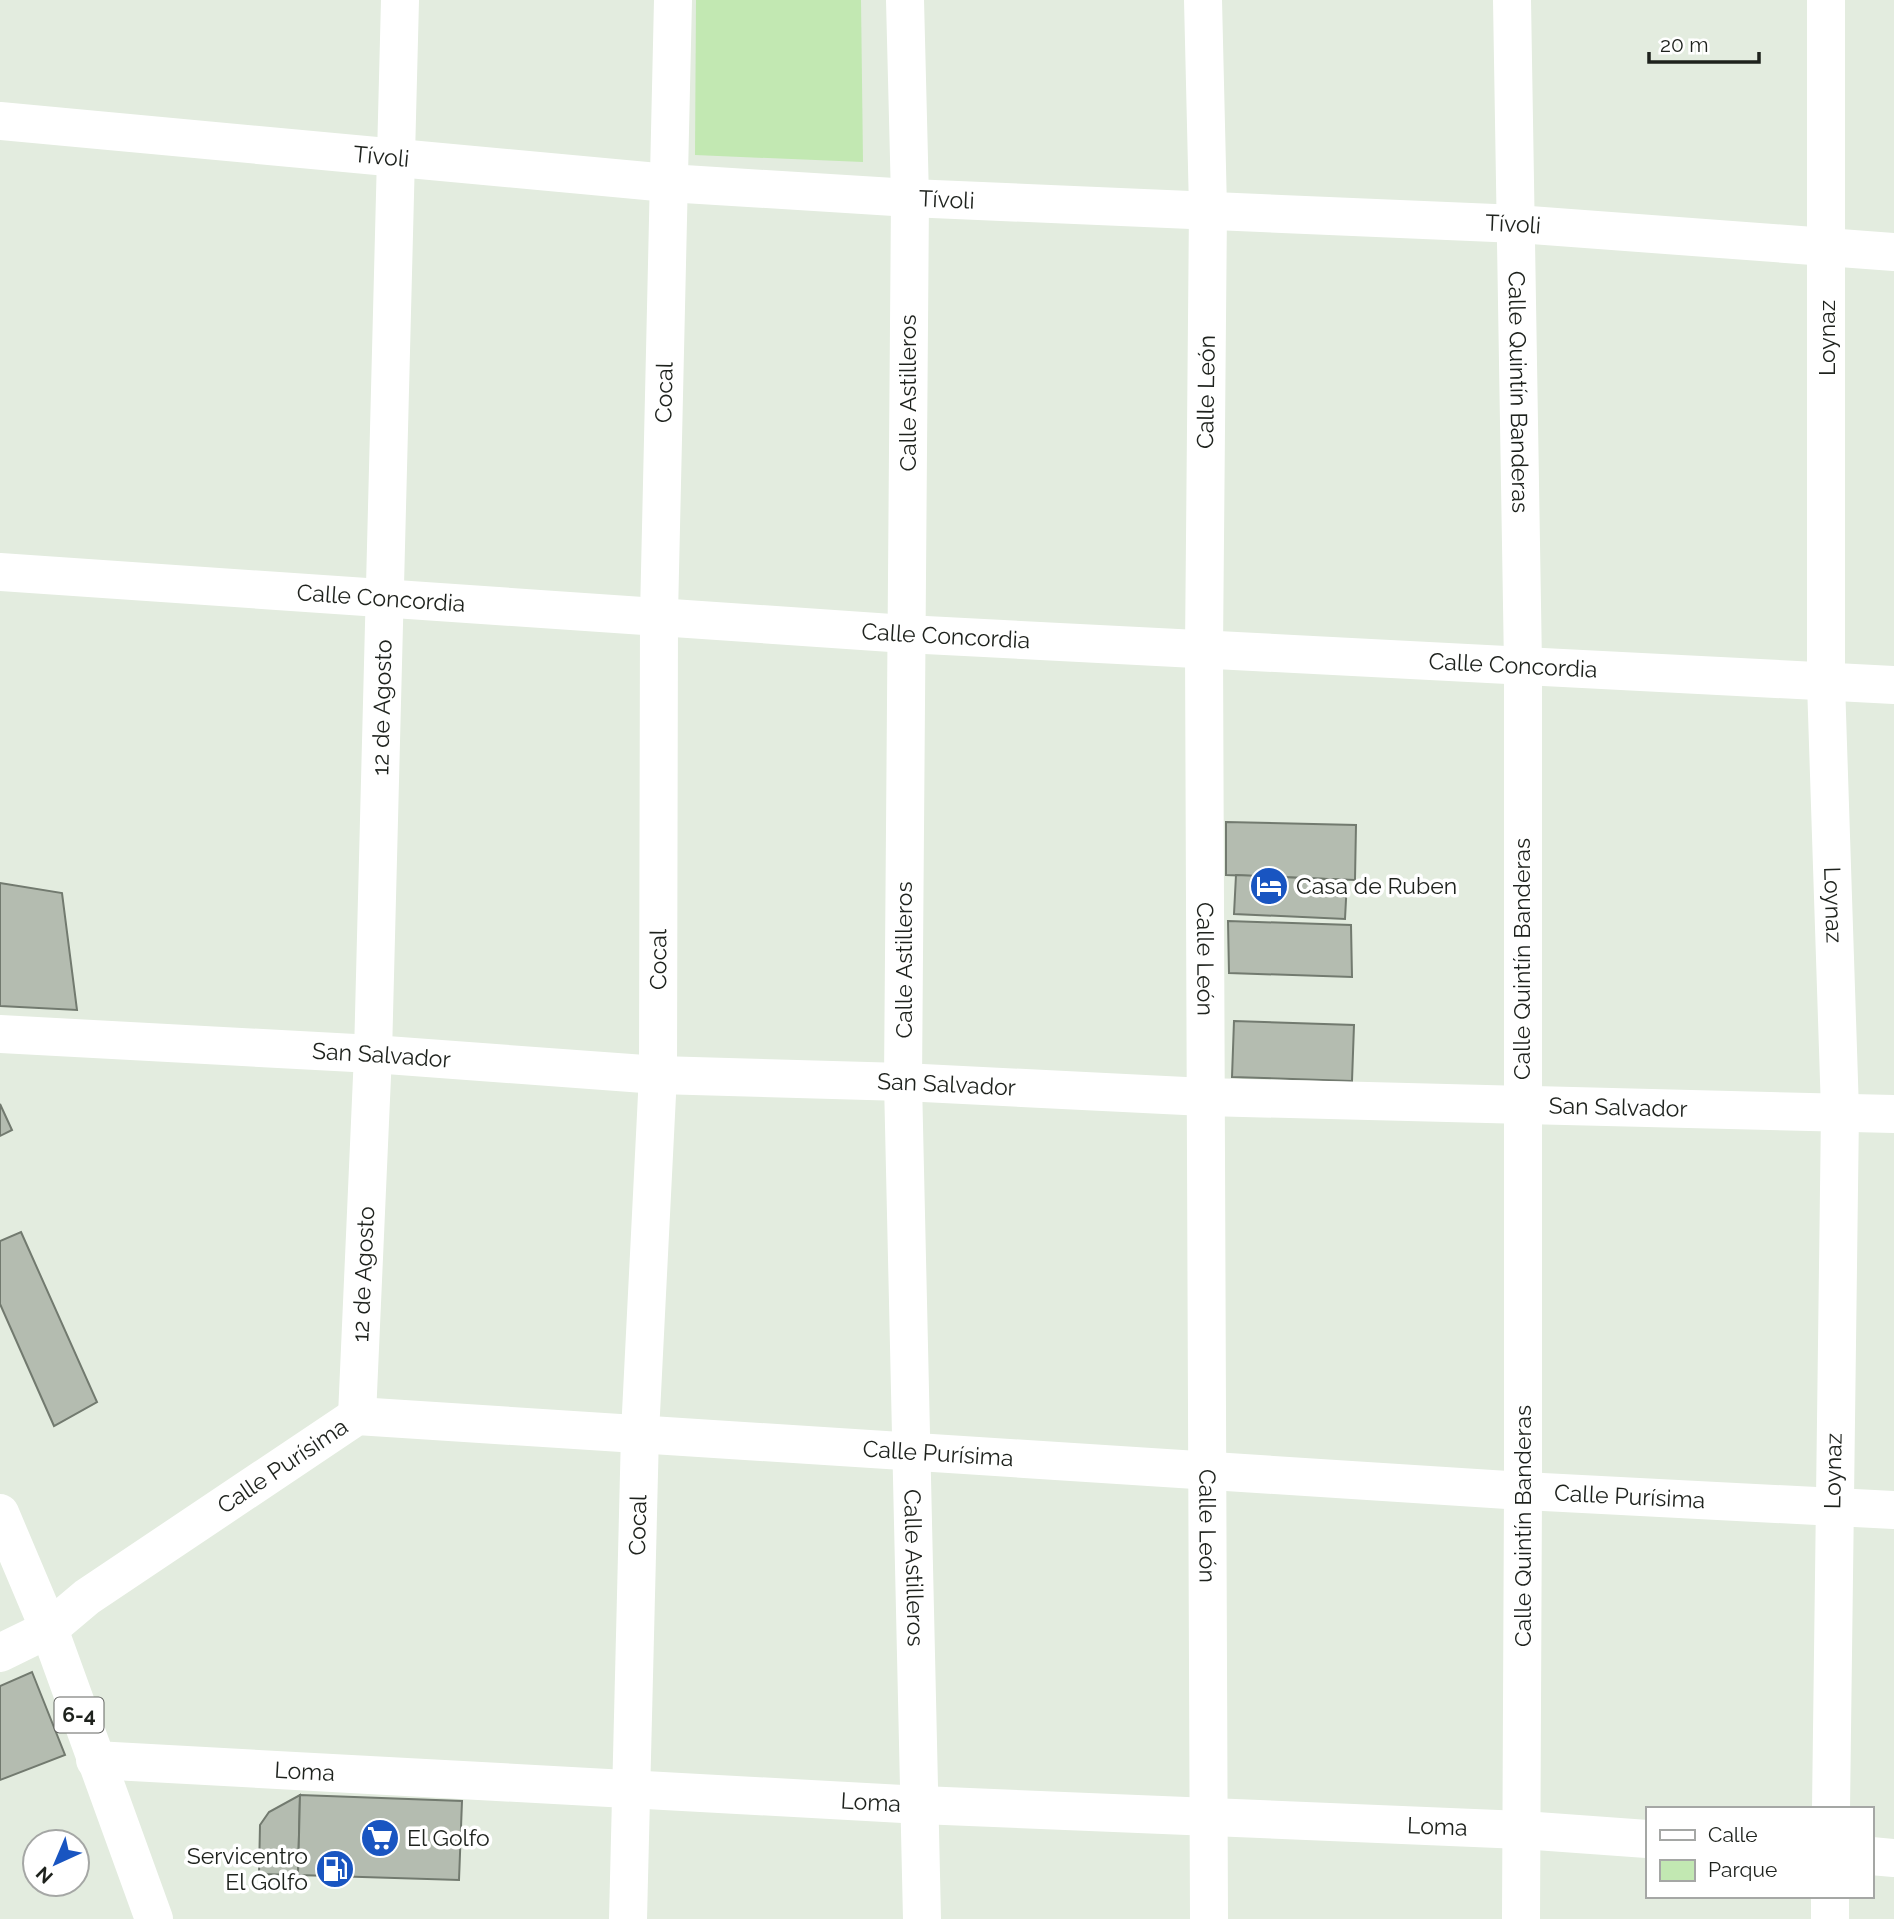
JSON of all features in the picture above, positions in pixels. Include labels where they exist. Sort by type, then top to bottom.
[{"type":"street","name":"12 de Agosto","points":[[356,1416],[373,1054],[400,0]]},
{"type":"street","name":"Cocal","points":[[628,1919],[640,1433],[658,1075],[659,615],[673,0]]},
{"type":"street","name":"Calle Astilleros","points":[[905,0],[910,198],[903,1082],[909,1450],[921,1805],[922,1919]]},
{"type":"street","name":"Calle León","points":[[1203,0],[1208,209],[1204,649],[1209,1919]]},
{"type":"street","name":"Calle Quintín Banderas","points":[[1512,0],[1518,224],[1523,666],[1521,1919]]},
{"type":"street","name":"Loynaz","points":[[1826,0],[1826,683],[1840,1111],[1831,1807]]},
{"type":"street","name":"Tívoli","points":[[0,121],[668,183],[910,198],[1518,224],[1894,252]]},
{"type":"street","name":"Calle Concordia","points":[[0,572],[906,634],[1894,685]]},
{"type":"street","name":"San Salvador","points":[[0,1034],[373,1054],[658,1075],[903,1082],[1206,1097],[1894,1114]]},
{"type":"street","name":"Calle Purísima","points":[[0,1653],[49,1629],[87,1597],[356,1416],[1209,1468],[1523,1491],[1894,1510]]},
{"type":"street","name":"6-4","points":[[0,1513],[49,1629],[94,1760],[155,1919]]},
{"type":"street","name":"Loma","points":[[94,1760],[921,1805],[1522,1830],[1646,1839]]},
{"type":"street","points":[[1873,1856],[1894,1858]]},
{"type":"street","points":[[1830,1898],[1830,1919]]},
{"type":"green space","points":[[696,0],[861,0],[863,162],[695,155]]},
{"type":"building","points":[[1226,822],[1356,825],[1355,880],[1226,875]]},
{"type":"building","points":[[1236,875],[1347,880],[1345,919],[1234,914]]},
{"type":"building","points":[[0,883],[62,893],[77,1010],[0,1006]]},
{"type":"building","points":[[1228,921],[1351,925],[1352,977],[1229,973]]},
{"type":"building","points":[[1234,1021],[1354,1025],[1352,1081],[1232,1077]]},
{"type":"building","points":[[0,1104],[12,1130],[0,1136]]},
{"type":"building","points":[[21,1232],[97,1402],[54,1426],[0,1304],[0,1241]]},
{"type":"building","points":[[32,1672],[65,1755],[0,1780],[0,1686]]},
{"type":"building","points":[[300,1795],[298,1875],[259,1874],[260,1825],[269,1812]]},
{"type":"building","name":"El Golfo","points":[[300,1795],[462,1801],[459,1880],[298,1875]]},
{"type":"place","name":"Casa de Ruben","points":[[1269,886]]},
{"type":"place","name":"El Golfo","points":[[380,1838]]},
{"type":"place","name":"Servicentro El Golfo","points":[[335,1869]]}]
